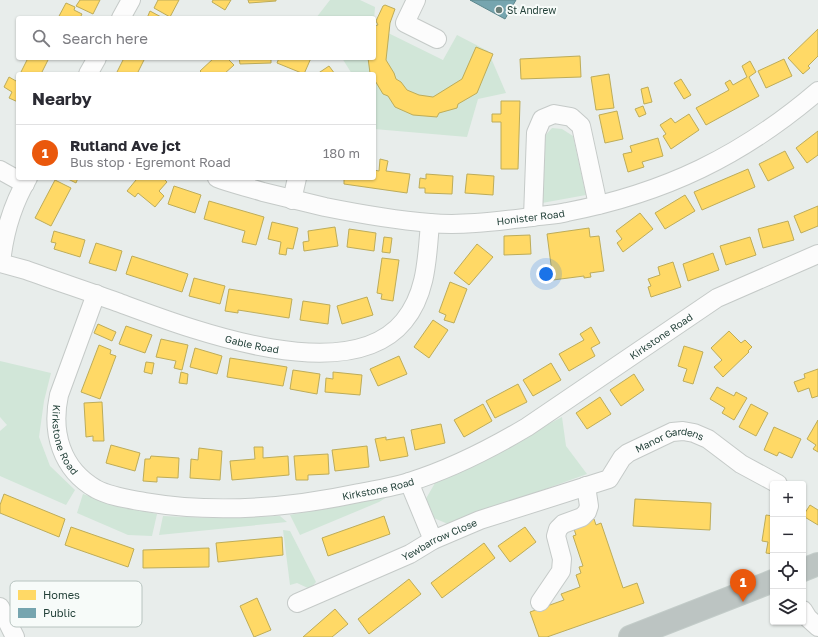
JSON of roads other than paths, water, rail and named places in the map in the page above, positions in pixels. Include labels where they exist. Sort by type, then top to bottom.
[{"type":"highway","points":[[806,569],[818,564]]},
{"type":"highway","points":[[630,637],[770,582]]},
{"type":"street","points":[[121,16],[131,0]]},
{"type":"street","points":[[416,0],[405,23],[437,39]]},
{"type":"street","points":[[89,72],[97,60]]},
{"type":"street","name":"Honister Road","points":[[224,180],[292,200],[374,216],[430,223],[461,224],[496,222],[566,213],[636,195],[674,181],[714,163],[762,135],[793,113],[818,91]]},
{"type":"street","points":[[533,217],[536,133],[542,119],[554,114],[571,117],[581,126],[598,205]]},
{"type":"street","points":[[0,170],[16,177]]},
{"type":"street","points":[[292,200],[297,180]]},
{"type":"street","points":[[0,263],[9,219],[26,181]]},
{"type":"street","name":"Gable Road","points":[[0,263],[26,270],[96,294],[188,328],[218,336],[282,349],[308,352],[334,352],[354,350],[373,343],[388,335],[404,321],[421,289],[426,272],[430,223]]},
{"type":"street","name":"Kirkstone Road","points":[[96,294],[59,395],[55,419],[56,431],[64,454],[77,474],[96,489],[107,494],[136,501],[202,508],[273,506],[315,501],[377,490],[409,482],[458,463],[499,443],[527,427],[717,298],[818,254]]},
{"type":"street","name":"Manor Gardens","points":[[586,486],[609,479],[622,458],[628,452],[672,432],[683,431],[694,433],[708,439],[741,464],[772,481]]},
{"type":"street","points":[[409,482],[433,540]]},
{"type":"street","points":[[540,602],[561,571],[562,559],[556,536],[558,529],[563,524],[582,517],[587,512],[589,506],[586,486]]},
{"type":"street","name":"Yewbarrow Close","points":[[297,603],[410,554],[433,540],[480,520],[586,486]]},
{"type":"street","points":[[0,607],[15,637]]},
{"type":"street","points":[[806,615],[818,627]]},
{"type":"place","name":"St Andrew","points":[[499,10]]},
{"type":"place","name":"Rutland Ave jct","points":[[743,602]]}]
